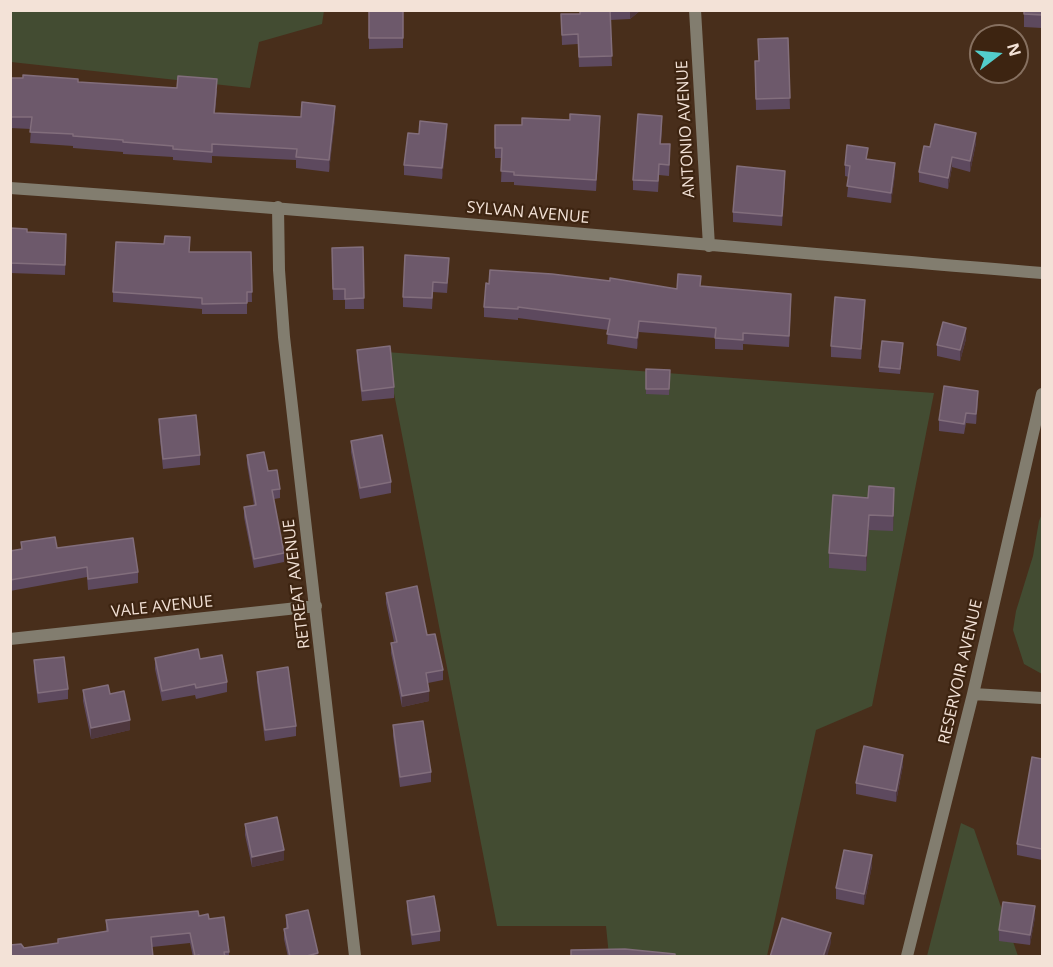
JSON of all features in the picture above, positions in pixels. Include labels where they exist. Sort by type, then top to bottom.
[{"type":"street","name":"ANTONIO AVENUE","points":[[695,10],[709,246]]},
{"type":"street","name":"SYLVAN AVENUE","points":[[10,188],[278,207],[1042,273]]},
{"type":"street","name":"RETREAT AVENUE","points":[[278,207],[279,270],[284,337],[355,957]]},
{"type":"street","name":"RESERVOIR AVENUE","points":[[907,957],[973,694],[1042,394]]},
{"type":"street","name":"VALE AVENUE","points":[[10,639],[316,606]]},
{"type":"street","points":[[973,694],[1042,698]]},
{"type":"green space","points":[[11,11],[324,11],[322,24],[259,42],[250,88],[11,62]]},
{"type":"green space","points":[[386,352],[934,393],[872,706],[816,730],[767,956],[609,956],[606,926],[497,926]]},
{"type":"green space","points":[[1042,514],[1042,674],[1024,664],[1013,630]]},
{"type":"green space","points":[[961,823],[974,829],[1018,956],[927,956]]},
{"type":"building","points":[[580,10],[610,10],[612,56],[579,57],[578,34],[562,35],[561,14],[580,14]]},
{"type":"building","points":[[1024,10],[1042,10],[1042,15],[1024,14]]},
{"type":"building","points":[[369,11],[403,11],[403,38],[369,38]]},
{"type":"building","points":[[788,38],[790,98],[756,99],[755,61],[759,61],[758,39]]},
{"type":"building","points":[[23,75],[78,79],[78,82],[177,88],[178,76],[217,79],[214,113],[301,117],[302,102],[335,106],[329,160],[296,157],[297,149],[212,144],[212,152],[173,149],[173,146],[73,136],[73,134],[30,132],[32,117],[10,117],[10,78],[23,78]]},
{"type":"building","points":[[570,114],[600,116],[596,180],[514,175],[514,172],[501,171],[502,148],[495,148],[495,125],[522,125],[522,118],[570,120]]},
{"type":"building","points":[[638,114],[662,116],[660,144],[670,144],[669,165],[659,164],[658,181],[633,180]]},
{"type":"building","points":[[420,121],[447,124],[442,168],[404,165],[408,133],[419,134]]},
{"type":"building","points":[[935,124],[976,133],[970,161],[952,157],[948,178],[919,172],[924,146],[930,147]]},
{"type":"building","points":[[847,145],[868,148],[866,159],[895,163],[891,193],[847,186],[850,166],[845,165]]},
{"type":"building","points":[[737,166],[785,171],[782,216],[733,212]]},
{"type":"building","points":[[10,228],[27,229],[27,232],[66,234],[65,265],[10,263]]},
{"type":"building","points":[[165,236],[190,237],[189,252],[251,252],[252,292],[247,292],[247,303],[202,304],[202,298],[113,292],[116,242],[164,244]]},
{"type":"building","points":[[363,247],[364,298],[345,299],[345,289],[333,289],[332,248]]},
{"type":"building","points":[[405,255],[449,258],[447,283],[433,282],[432,298],[403,297]]},
{"type":"building","points":[[490,270],[610,281],[610,278],[677,289],[678,274],[701,276],[700,286],[791,294],[789,336],[743,333],[743,340],[715,338],[716,328],[639,321],[637,338],[607,334],[610,319],[518,307],[518,309],[484,307],[486,283],[489,284]]},
{"type":"building","points":[[835,297],[865,300],[861,349],[831,346]]},
{"type":"building","points":[[943,322],[966,328],[960,350],[937,345]]},
{"type":"building","points":[[882,341],[903,343],[900,369],[879,367]]},
{"type":"building","points":[[390,346],[394,387],[362,391],[357,350]]},
{"type":"building","points":[[646,369],[670,370],[669,389],[646,389]]},
{"type":"building","points":[[944,386],[978,391],[976,414],[966,413],[964,424],[939,420]]},
{"type":"building","points":[[196,415],[200,455],[163,459],[159,419]]},
{"type":"building","points":[[382,435],[391,482],[360,488],[351,441]]},
{"type":"building","points":[[264,452],[268,471],[277,470],[280,489],[272,490],[284,553],[254,559],[244,507],[256,505],[247,455]]},
{"type":"building","points":[[869,486],[894,488],[893,516],[869,515],[866,556],[829,553],[833,495],[868,498]]},
{"type":"building","points":[[55,537],[57,548],[133,538],[138,572],[88,579],[87,567],[10,580],[10,551],[22,549],[21,542]]},
{"type":"building","points":[[417,586],[427,635],[435,634],[443,670],[426,673],[429,691],[402,696],[391,643],[397,642],[386,593]]},
{"type":"building","points":[[198,649],[200,659],[222,655],[227,682],[196,688],[195,684],[162,691],[155,658]]},
{"type":"building","points":[[64,657],[68,689],[38,693],[34,660]]},
{"type":"building","points":[[288,667],[296,726],[265,730],[257,672]]},
{"type":"building","points":[[108,685],[110,694],[124,691],[130,720],[91,728],[83,690]]},
{"type":"building","points":[[423,721],[431,772],[400,777],[393,725]]},
{"type":"building","points":[[864,746],[903,755],[896,791],[856,783]]},
{"type":"building","points":[[1032,757],[1042,759],[1042,849],[1017,844]]},
{"type":"building","points":[[277,817],[284,850],[252,857],[245,824]]},
{"type":"building","points":[[844,850],[872,855],[864,894],[836,888]]},
{"type":"building","points":[[434,896],[440,931],[412,935],[407,901]]},
{"type":"building","points":[[1003,902],[1035,906],[1030,935],[999,930]]},
{"type":"building","points":[[308,910],[318,953],[303,957],[290,957],[284,929],[288,928],[286,915]]},
{"type":"building","points":[[198,911],[199,916],[208,914],[209,919],[224,917],[229,952],[224,952],[225,957],[195,956],[190,933],[151,937],[153,957],[10,957],[10,945],[21,944],[24,948],[58,943],[58,939],[108,931],[106,920]]},
{"type":"building","points":[[782,918],[831,933],[823,957],[770,957]]},
{"type":"building","points":[[625,949],[675,954],[675,957],[571,957],[571,950]]}]
